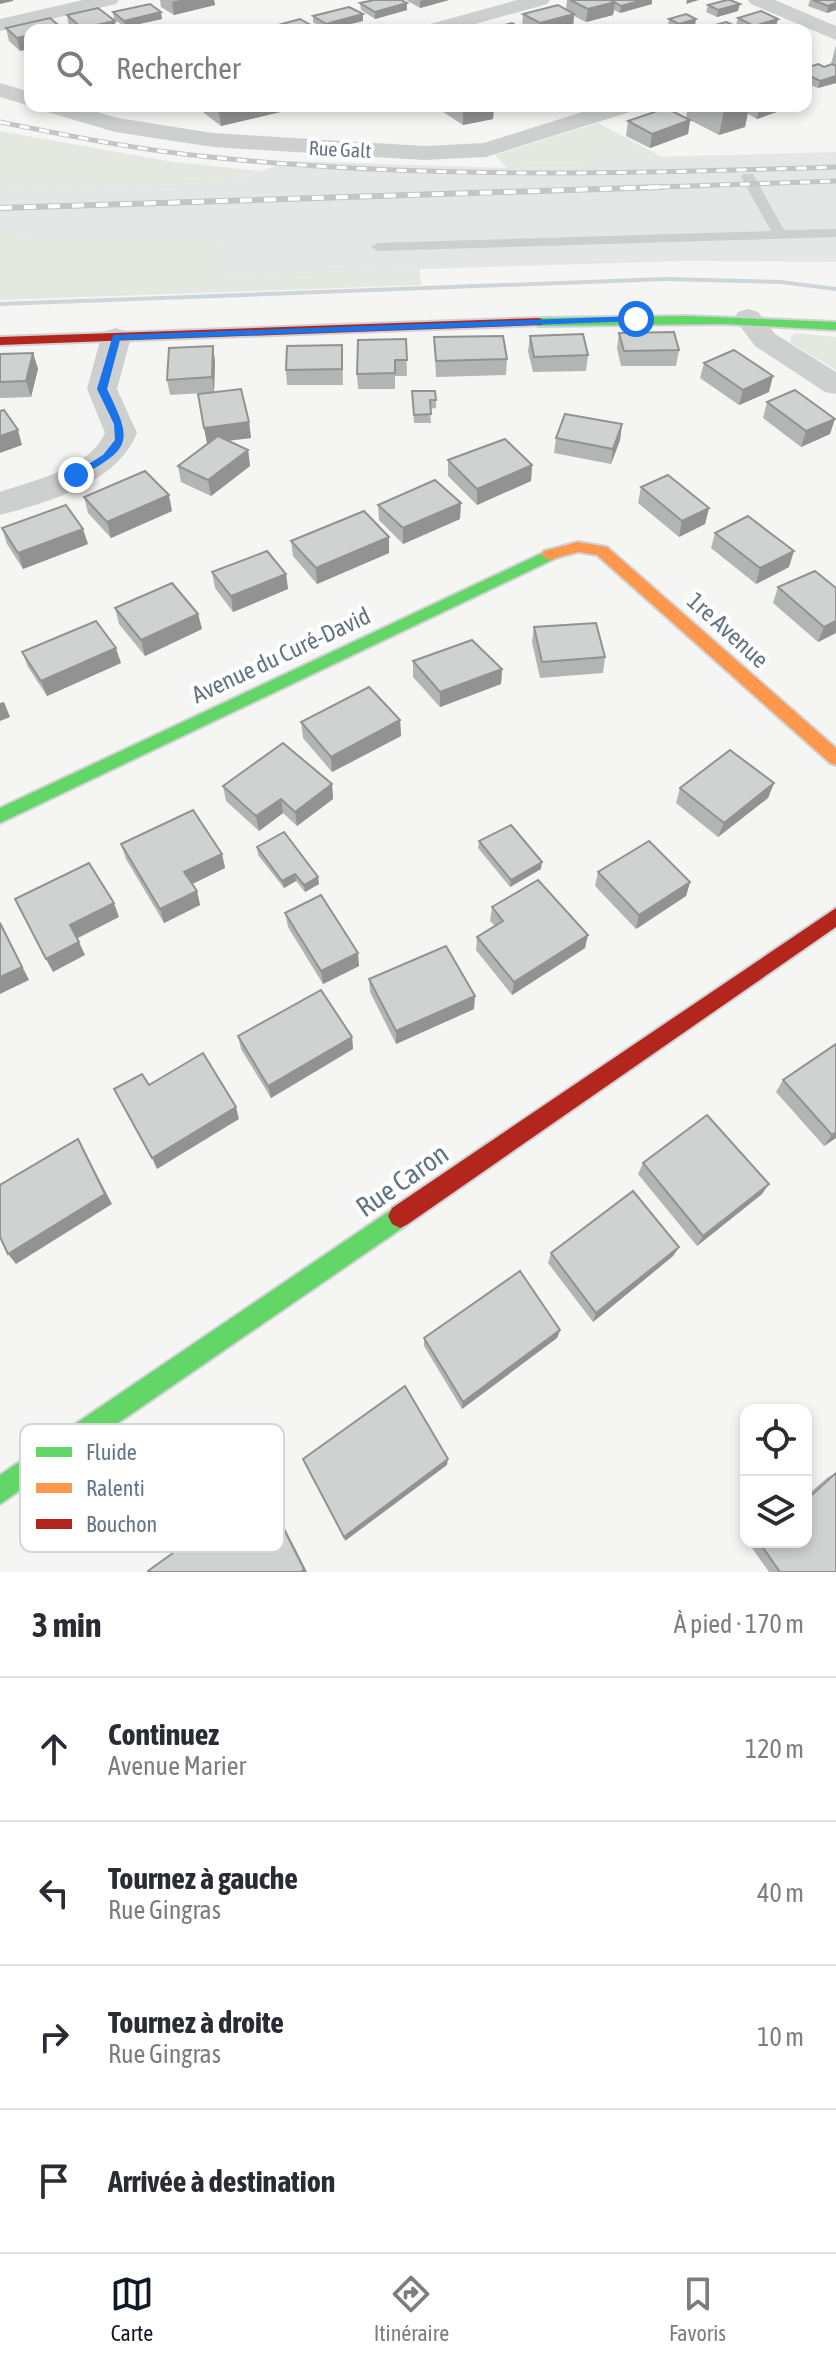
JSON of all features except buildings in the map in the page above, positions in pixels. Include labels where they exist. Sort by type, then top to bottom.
[{"type":"street","points":[[0,25],[109,0]]},
{"type":"street","points":[[452,24],[540,0]]},
{"type":"street","points":[[758,0],[809,24]]},
{"type":"street","points":[[812,26],[836,37]]},
{"type":"street","points":[[812,47],[836,37]]},
{"type":"street","points":[[0,90],[24,97]]},
{"type":"street","name":"Rue Galt","points":[[72,112],[156,132],[243,143],[368,151],[464,152],[496,148],[607,112]]},
{"type":"street","points":[[102,121],[131,112]]},
{"type":"street","points":[[0,341],[661,318],[748,318],[836,326]]},
{"type":"street","points":[[748,318],[765,340],[836,385]]},
{"type":"street","points":[[0,504],[76,475],[95,465],[114,449],[121,433],[102,389],[116,337]]},
{"type":"street","name":"1re Avenue","points":[[585,546],[602,551],[613,560],[836,758]]},
{"type":"street","name":"Avenue du Curé-David","points":[[0,816],[553,553],[585,546]]},
{"type":"street","name":"Rue Caron","points":[[97,1424],[836,916]]},
{"type":"street","name":"Rue Caron","points":[[0,1491],[20,1477]]},
{"type":"lane","points":[[748,177],[780,235]]},
{"type":"lane","points":[[378,247],[836,233]]},
{"type":"shaded area","points":[[598,123],[664,158],[617,158],[594,167],[507,168],[495,155]]},
{"type":"shaded area","points":[[0,131],[167,161],[259,171],[230,182],[0,191]]},
{"type":"shaded area","points":[[836,152],[836,262],[687,261],[218,275],[221,239],[0,234],[0,191],[230,182],[290,161],[507,168],[594,167],[617,158]]},
{"type":"shaded area","points":[[0,234],[221,238],[219,275],[419,269],[421,285],[0,300]]},
{"type":"shaded area","points":[[795,333],[836,337],[836,370],[791,343]]},
{"type":"waterway","points":[[0,304],[665,279],[781,282],[836,289]]},
{"type":"railway","points":[[0,122],[183,154],[366,169],[601,173],[836,167]]},
{"type":"railway","points":[[615,188],[836,181]]},
{"type":"railway","points":[[615,188],[662,187]]},
{"type":"railway","points":[[0,208],[615,188]]},
{"type":"railway","points":[[600,189],[615,188]]},
{"type":"traffic: fast","points":[[538,322],[724,320],[836,326]]},
{"type":"traffic: fast","points":[[0,816],[549,555]]},
{"type":"traffic: fast","points":[[97,1424],[400,1216]]},
{"type":"traffic: fast","points":[[0,1491],[20,1477]]},
{"type":"traffic: slow","points":[[549,555],[578,547],[602,551],[836,758]]},
{"type":"traffic: jam","points":[[0,341],[538,322]]},
{"type":"traffic: jam","points":[[400,1216],[836,916]]},
{"type":"route","points":[[76,475],[107,457],[120,441],[119,424],[102,389],[116,337],[636,319]]}]
